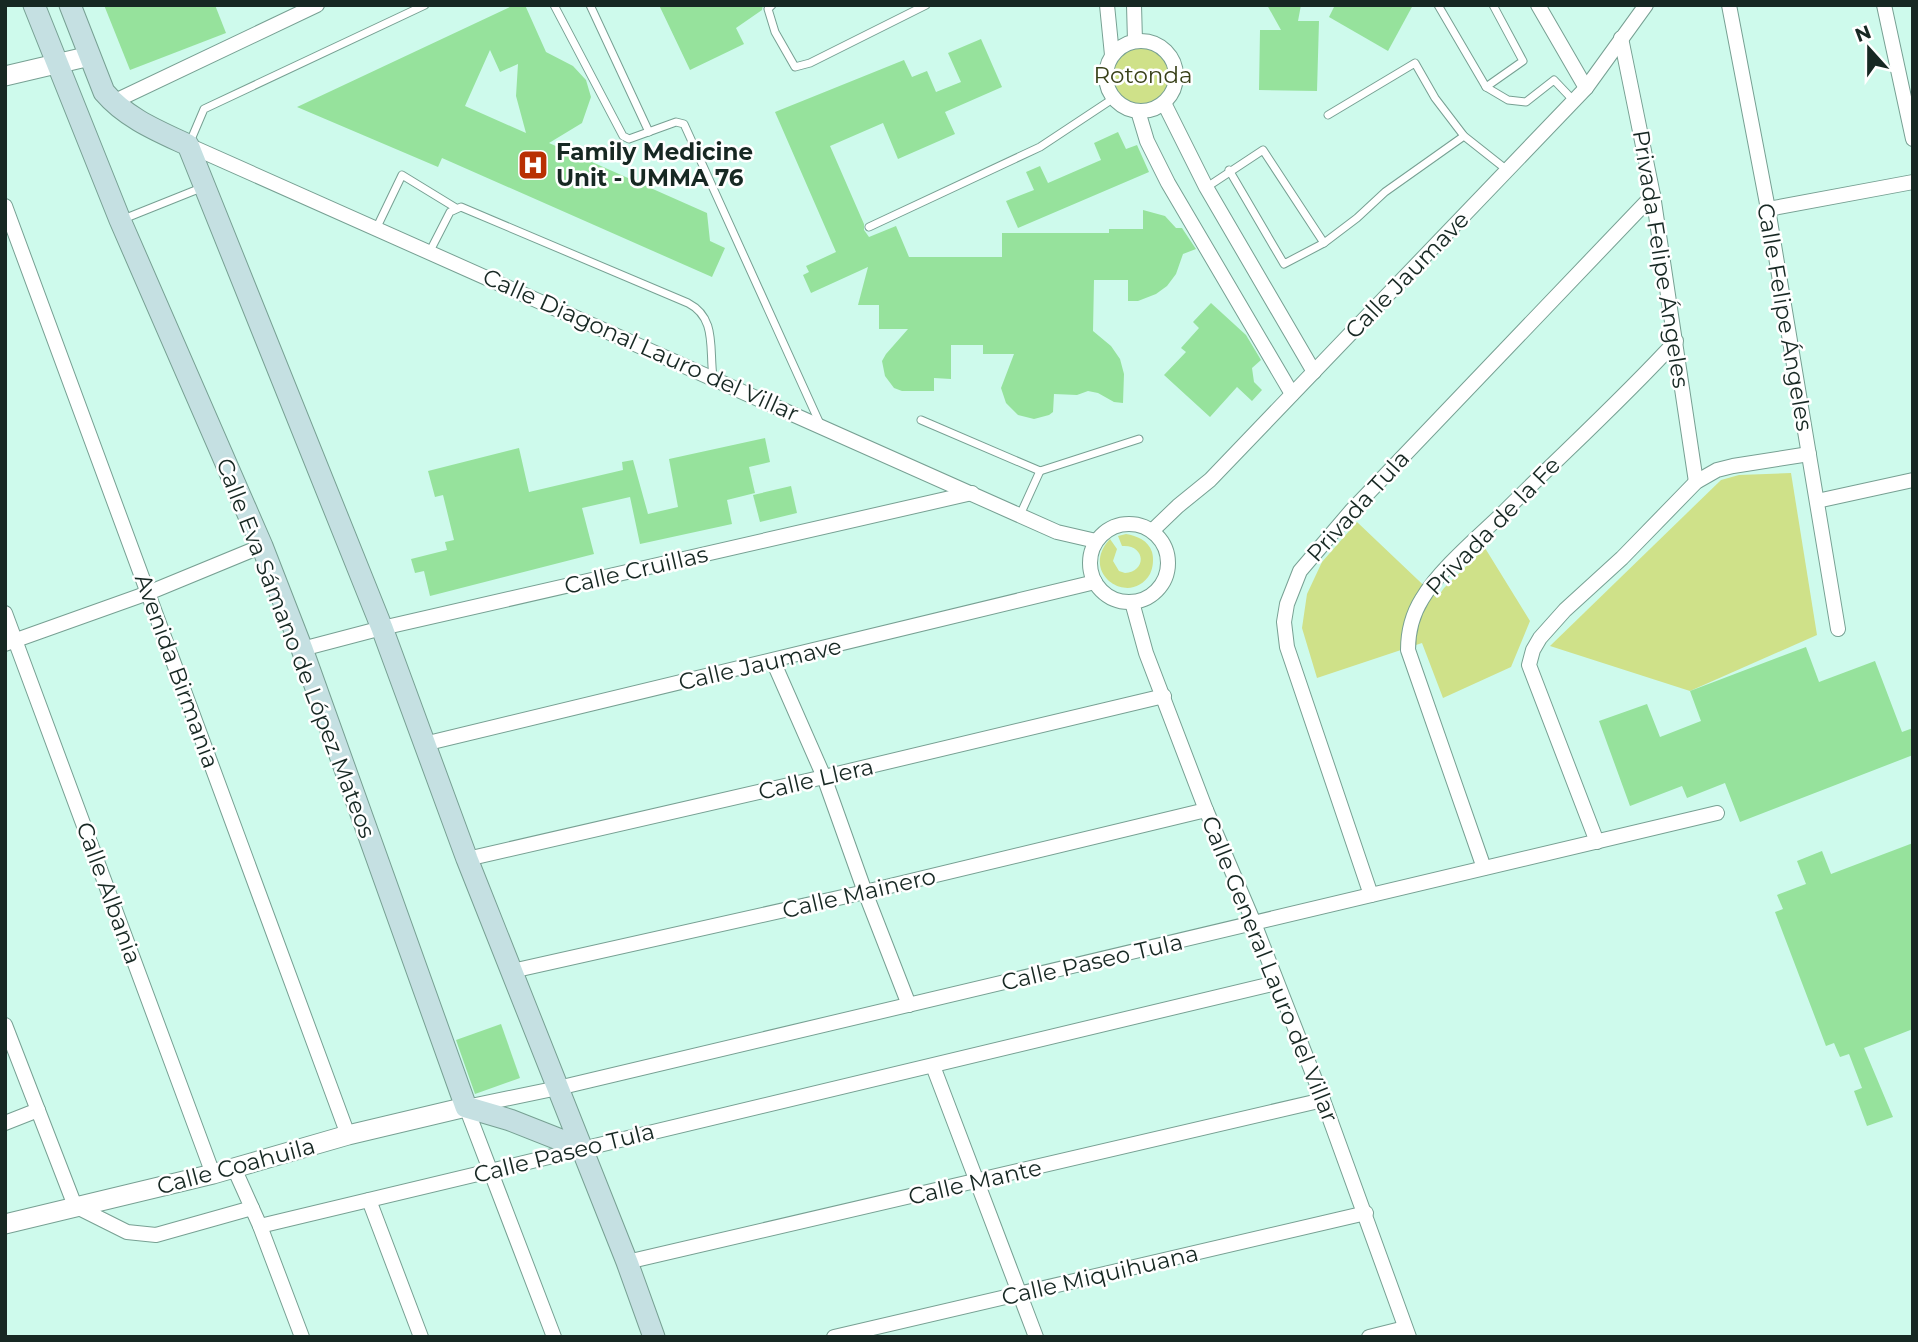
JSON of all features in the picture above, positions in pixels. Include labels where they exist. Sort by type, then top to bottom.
[{"type":"main road","name":"Calle Eva Sámano de López Mateos","points":[[34,5],[120,220],[262,546],[302,649],[466,1107]]},
{"type":"main road","points":[[70,5],[104,92],[113,103],[142,123],[188,145],[382,628],[467,859],[627,1262],[654,1337]]},
{"type":"main road","points":[[466,1107],[510,1120],[581,1148]]},
{"type":"street","points":[[113,103],[317,5]]},
{"type":"street","points":[[1107,5],[1112,55],[1106,82],[1114,99],[1121,105],[1138,111],[1156,108],[1170,96],[1176,79],[1173,61],[1162,47],[1135,41],[1112,55]]},
{"type":"street","points":[[1135,5],[1135,41]]},
{"type":"street","points":[[1538,5],[1586,88]]},
{"type":"street","name":"Calle Jaumave","points":[[1152,531],[1210,480],[1574,101],[1646,5]]},
{"type":"street","name":"Calle Felipe Ángeles","points":[[1729,5],[1768,209],[1838,629]]},
{"type":"street","points":[[1884,5],[1913,139]]},
{"type":"street","name":"Privada Felipe Ángeles","points":[[1621,38],[1653,195],[1696,482]]},
{"type":"street","points":[[5,76],[90,56]]},
{"type":"street","points":[[1164,103],[1206,187],[1314,372]]},
{"type":"street","points":[[1138,111],[1147,141],[1168,183],[1293,394]]},
{"type":"street","name":"Calle Diagonal Lauro del Villar","points":[[188,145],[1057,532],[1096,541]]},
{"type":"street","points":[[1768,209],[1913,182]]},
{"type":"street","name":"Privada Tula","points":[[1371,895],[1287,647],[1284,622],[1293,587],[1300,571],[1352,510],[1653,195]]},
{"type":"street","name":"Avenida Birmania","points":[[5,206],[348,1135]]},
{"type":"street","name":"Privada de la Fe","points":[[1485,868],[1408,650],[1408,632],[1422,599],[1458,558],[1676,341]]},
{"type":"street","points":[[1597,842],[1529,665],[1540,638],[1564,610],[1622,558],[1696,482],[1717,470],[1733,466],[1809,454]]},
{"type":"street","points":[[1817,501],[1913,480]]},
{"type":"street","name":"Calle Cruillas","points":[[302,649],[382,628],[972,493]]},
{"type":"street","points":[[1126,523],[1137,524],[1152,531],[1162,541],[1166,550],[1168,570],[1159,589],[1142,600],[1132,602],[1112,598],[1103,593],[1095,582],[1090,566],[1090,556],[1096,541],[1107,530],[1126,523]]},
{"type":"street","points":[[10,642],[148,593],[262,546]]},
{"type":"street","name":"Calle Jaumave","points":[[424,744],[1095,582]]},
{"type":"street","name":"Calle General Lauro del Villar","points":[[1132,602],[1146,653],[1323,1100],[1407,1332]]},
{"type":"street","name":"Calle Albania","points":[[5,613],[10,642],[213,1174]]},
{"type":"street","points":[[773,661],[824,778],[909,1005]]},
{"type":"street","name":"Calle Llera","points":[[467,859],[824,778],[1164,696]]},
{"type":"street","name":"Calle Mainero","points":[[512,971],[865,892],[1206,810]]},
{"type":"street","name":"Calle Paseo Tula","points":[[466,1107],[558,1088],[1717,813]]},
{"type":"street","name":"Calle Paseo Tula","points":[[260,1226],[1276,983]]},
{"type":"street","points":[[5,1025],[75,1206],[127,1232],[156,1235],[252,1208]]},
{"type":"street","points":[[933,1066],[1036,1337]]},
{"type":"street","name":"Calle Mante","points":[[627,1262],[1323,1100]]},
{"type":"street","points":[[466,1107],[554,1337]]},
{"type":"street","name":"Calle Coahuila","points":[[5,1224],[213,1174],[348,1135],[466,1107]]},
{"type":"street","points":[[5,1123],[38,1110]]},
{"type":"street","points":[[234,1168],[260,1226],[302,1337]]},
{"type":"street","points":[[369,1200],[421,1337]]},
{"type":"street","name":"Calle Miquihuana","points":[[834,1337],[1366,1213]]},
{"type":"street","points":[[1369,1337],[1407,1332]]},
{"type":"lane","points":[[188,145],[204,110],[425,5]]},
{"type":"lane","points":[[554,5],[623,136],[629,139],[676,122],[684,124],[822,426]]},
{"type":"lane","points":[[590,5],[649,132]]},
{"type":"lane","points":[[772,5],[768,9],[775,32],[794,66],[810,63],[926,5]]},
{"type":"lane","points":[[1438,5],[1486,87],[1508,100],[1526,102],[1554,80],[1574,101]]},
{"type":"lane","points":[[1486,87],[1523,61],[1493,5]]},
{"type":"lane","points":[[1328,115],[1415,63],[1464,136],[1507,171]]},
{"type":"lane","points":[[869,227],[1040,147],[1114,99]]},
{"type":"lane","points":[[1229,170],[1284,264],[1324,243],[1357,218],[1385,191],[1464,136]]},
{"type":"lane","points":[[1206,187],[1263,150],[1324,243]]},
{"type":"lane","points":[[377,227],[402,175],[456,208]]},
{"type":"lane","points":[[120,220],[205,186]]},
{"type":"lane","points":[[430,251],[450,212],[461,207],[700,310],[707,322],[713,377]]},
{"type":"lane","points":[[921,420],[1040,471],[1139,439]]},
{"type":"lane","points":[[1020,515],[1040,471]]},
{"type":"green space","name":"Rotonda","points":[[1143,45],[1160,50],[1168,58],[1173,75],[1168,92],[1160,100],[1143,105],[1126,100],[1118,92],[1113,75],[1118,58],[1126,50]]},
{"type":"green space","points":[[1791,473],[1817,635],[1690,691],[1550,646],[1721,480],[1739,475]]},
{"type":"green space","points":[[1357,522],[1437,598],[1485,548],[1530,621],[1511,667],[1443,698],[1422,643],[1317,678],[1302,628],[1307,594],[1322,562]]},
{"type":"green space","points":[[1126,534],[1145,542],[1153,558],[1150,574],[1141,584],[1131,588],[1110,582],[1103,574],[1100,564],[1102,552],[1110,539],[1117,549],[1113,561],[1119,571],[1125,573],[1137,568],[1141,558],[1139,553],[1135,549],[1122,546],[1118,536]]},
{"type":"building","points":[[104,5],[215,5],[226,33],[130,70]]},
{"type":"building","points":[[514,5],[525,5],[546,52],[573,66],[586,80],[591,97],[582,123],[549,143],[707,213],[710,241],[725,248],[712,277],[442,158],[438,167],[297,107]],"holes":[[[490,50],[500,72],[518,64],[516,96],[526,133],[465,106]]]},
{"type":"building","points":[[659,5],[763,5],[762,10],[736,28],[744,44],[690,70]]},
{"type":"building","points":[[1267,5],[1301,5],[1298,21],[1319,21],[1317,91],[1259,90],[1260,30],[1281,30]]},
{"type":"building","points":[[1335,5],[1413,5],[1388,51],[1329,17]]},
{"type":"building","points":[[981,39],[1002,87],[945,112],[955,134],[898,159],[883,123],[830,146],[864,224],[864,230],[869,237],[896,226],[909,257],[1002,257],[1002,233],[1109,233],[1109,229],[1143,229],[1143,210],[1165,216],[1176,228],[1182,228],[1196,249],[1183,254],[1176,274],[1167,286],[1156,294],[1138,301],[1128,301],[1128,280],[1094,280],[1093,331],[1111,346],[1120,359],[1124,374],[1123,403],[1088,391],[1077,395],[1054,394],[1053,412],[1049,415],[1034,419],[1018,415],[1006,403],[1001,388],[1014,354],[983,354],[983,345],[951,345],[951,379],[934,378],[934,391],[902,391],[894,388],[885,376],[882,361],[908,329],[879,329],[879,305],[858,305],[868,267],[811,293],[803,275],[809,272],[806,266],[836,252],[775,112],[904,60],[912,77],[927,71],[936,92],[961,82],[948,53]]},
{"type":"building","points":[[1118,132],[1126,149],[1137,145],[1149,172],[1018,228],[1006,201],[1034,190],[1026,172],[1040,166],[1048,183],[1101,160],[1094,143]]},
{"type":"building","points":[[1211,303],[1246,335],[1261,360],[1252,368],[1254,382],[1262,390],[1252,401],[1237,387],[1210,417],[1164,375],[1186,352],[1181,348],[1199,328],[1193,322]]},
{"type":"building","points":[[765,438],[770,462],[749,467],[755,493],[727,500],[732,524],[640,544],[630,497],[582,508],[594,554],[430,596],[424,571],[415,573],[411,559],[447,550],[445,542],[454,540],[443,495],[435,497],[428,471],[519,448],[529,492],[623,470],[622,462],[633,460],[648,514],[678,507],[669,459]]},
{"type":"building","points":[[791,486],[797,513],[760,522],[753,495]]},
{"type":"building","points":[[1806,647],[1819,682],[1875,661],[1902,732],[1913,728],[1913,755],[1740,822],[1725,783],[1687,798],[1682,786],[1630,806],[1599,721],[1647,704],[1660,737],[1701,721],[1690,691]]},
{"type":"building","points":[[1913,843],[1913,1029],[1864,1048],[1893,1117],[1867,1126],[1854,1091],[1862,1088],[1849,1054],[1840,1057],[1834,1043],[1826,1046],[1775,912],[1783,909],[1777,895],[1806,884],[1797,861],[1822,851],[1831,874]]},
{"type":"building","points":[[501,1024],[520,1078],[475,1094],[456,1040]]},
{"type":"place","name":"Family Medicine Unit - UMMA 76","points":[[533,165]]}]
